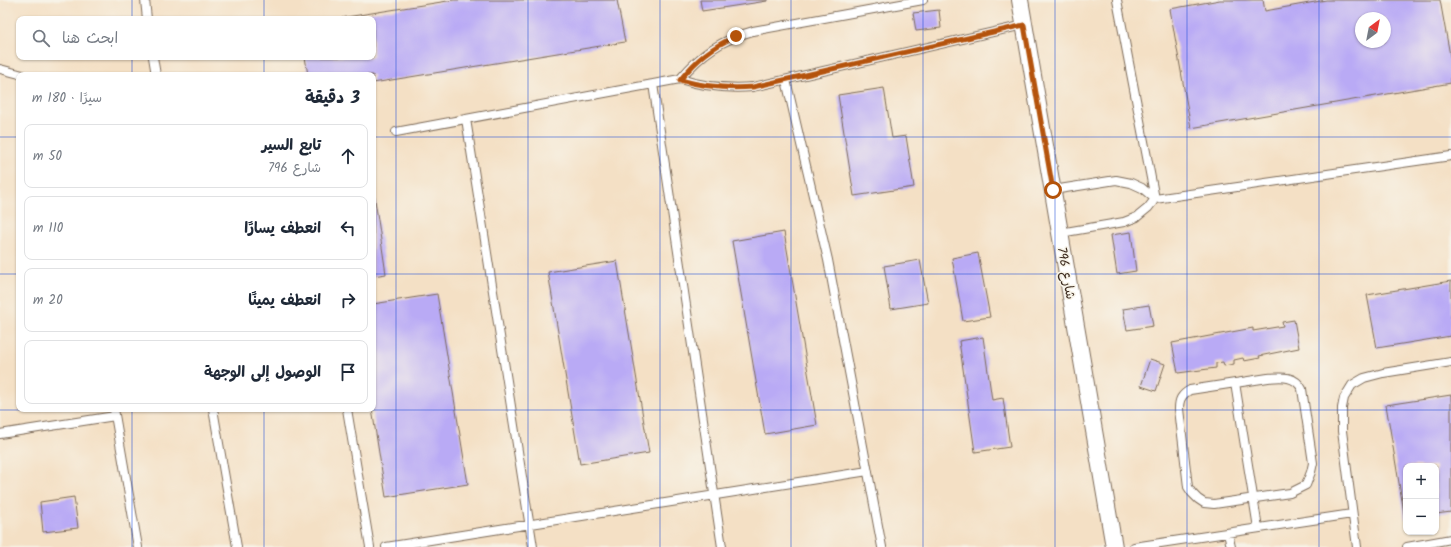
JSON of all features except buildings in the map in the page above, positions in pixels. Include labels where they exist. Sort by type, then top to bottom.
[{"type":"street","name":"شارع 796","points":[[1020,0],[1114,547]]},
{"type":"lane","points":[[145,0],[147,16]]},
{"type":"lane","points":[[680,80],[705,53],[720,43],[736,36],[753,31],[923,0]]},
{"type":"lane","points":[[1117,0],[1155,199]]},
{"type":"lane","points":[[396,132],[680,80],[716,88],[735,89],[753,87],[1024,25]]},
{"type":"lane","points":[[154,60],[156,72]]},
{"type":"lane","points":[[0,68],[16,73]]},
{"type":"lane","points":[[786,80],[828,260],[882,547]]},
{"type":"lane","points":[[653,84],[722,547]]},
{"type":"lane","points":[[466,119],[533,547]]},
{"type":"lane","points":[[1060,232],[1124,222],[1137,217],[1148,208],[1155,199],[1451,156]]},
{"type":"lane","points":[[1053,190],[1116,180],[1130,183],[1142,188],[1155,199]]},
{"type":"lane","points":[[1357,547],[1342,431],[1342,408],[1344,398],[1352,385],[1364,378],[1383,373],[1451,362]]},
{"type":"lane","points":[[1268,378],[1288,378],[1294,379],[1299,383],[1302,389],[1313,463],[1306,485],[1290,493],[1254,499],[1220,504],[1204,503],[1192,493],[1188,487],[1179,409],[1179,401],[1184,393],[1190,390],[1268,378]]},
{"type":"lane","points":[[1235,383],[1258,528]]},
{"type":"lane","points":[[0,434],[115,412],[138,547]]},
{"type":"lane","points":[[214,412],[238,547]]},
{"type":"lane","points":[[348,412],[370,547]]},
{"type":"lane","points":[[386,547],[868,471]]},
{"type":"lane","points":[[1134,547],[1352,514]]},
{"type":"lane","points":[[1228,532],[1231,547]]},
{"type":"lane","points":[[1407,547],[1451,539]]},
{"type":"route","points":[[736,36],[720,43],[705,53],[680,80],[716,88],[735,89],[753,87],[1024,25],[1053,190]]}]
